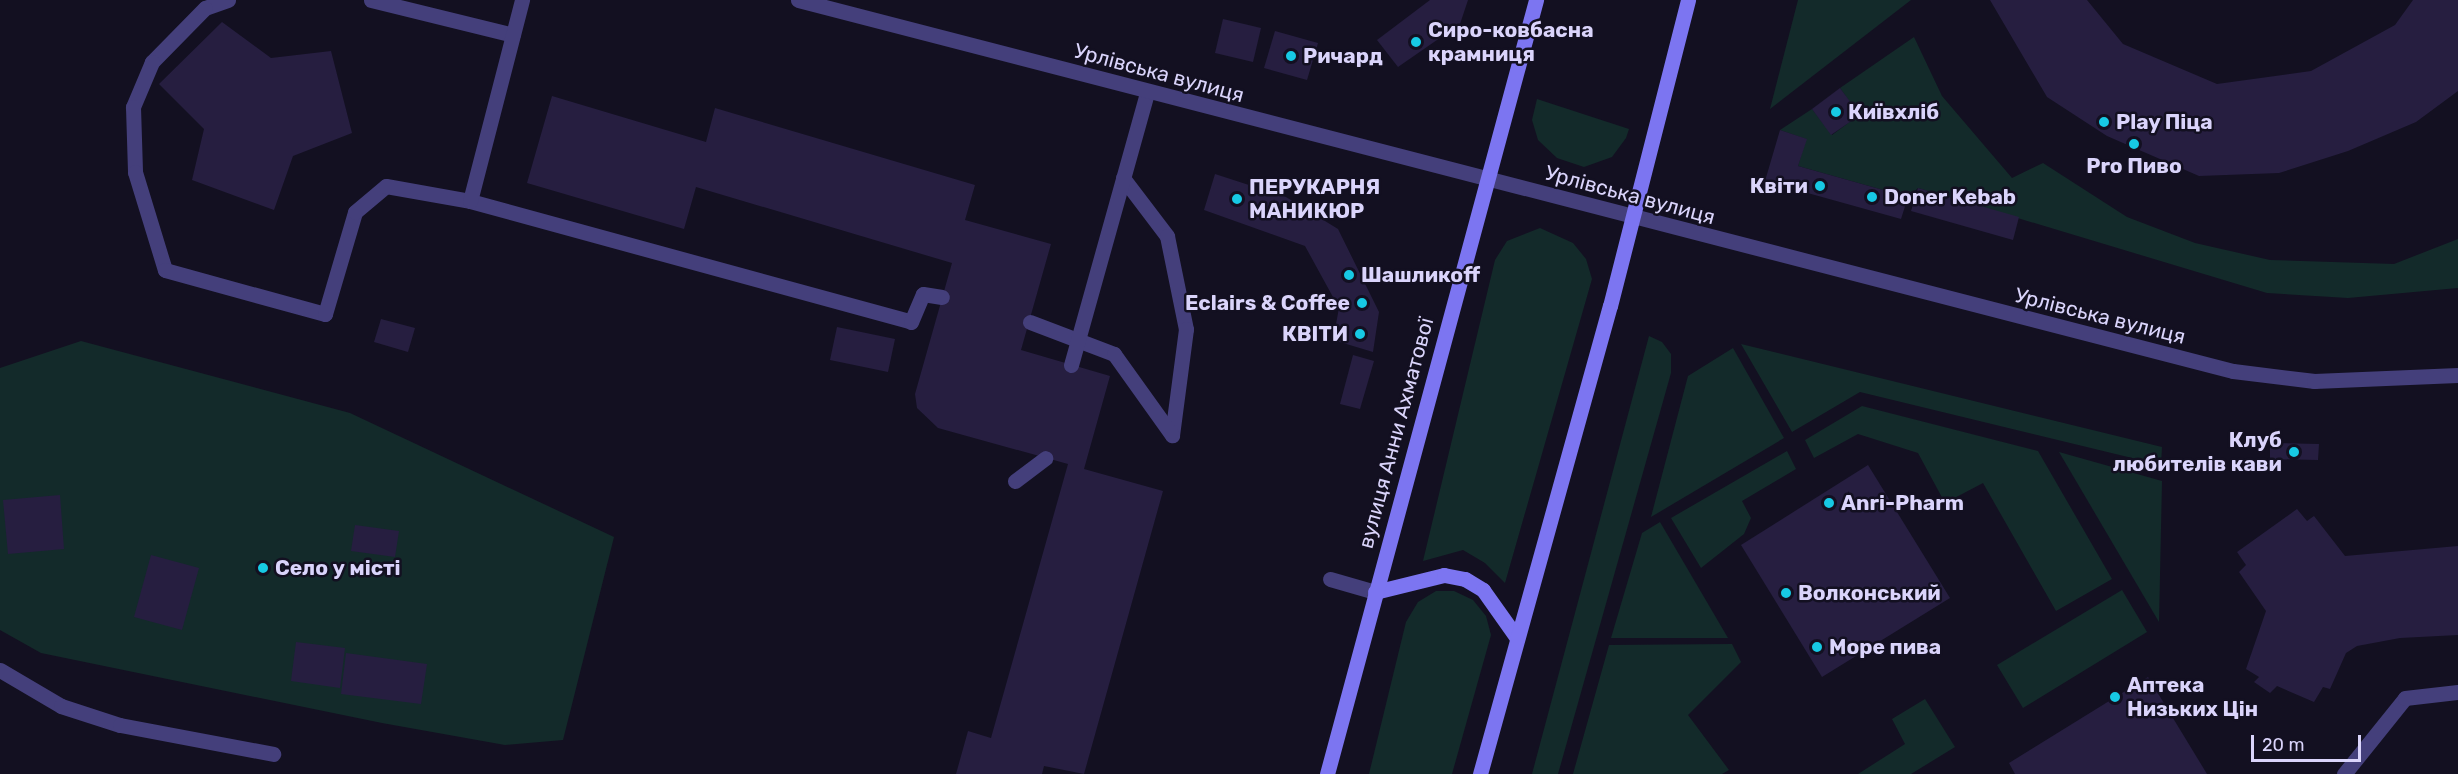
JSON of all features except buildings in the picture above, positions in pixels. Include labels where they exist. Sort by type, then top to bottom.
[{"type":"main road","name":"вулиця Анни Ахматової","points":[[1327,774],[1486,178],[1536,0]]},
{"type":"main road","points":[[1480,774],[1688,0]]},
{"type":"main road","points":[[1376,592],[1444,575],[1465,579],[1499,608],[1517,638]]},
{"type":"street","points":[[228,0],[205,8],[152,62],[133,107],[135,172],[165,270],[325,314],[355,213],[386,186],[471,201],[911,322],[922,294],[942,297]]},
{"type":"street","points":[[371,0],[513,35]]},
{"type":"street","points":[[471,201],[522,0]]},
{"type":"street","name":"Урлівська вулиця","points":[[807,1],[1147,92],[1486,178],[1630,218],[2233,371],[2314,381],[2458,375]]},
{"type":"street","points":[[1071,365],[1147,92]]},
{"type":"street","points":[[1030,322],[1079,338],[1114,354],[1172,435],[1186,329],[1167,236],[1123,178]]},
{"type":"street","points":[[1015,481],[1045,458]]},
{"type":"street","points":[[1330,579],[1376,592]]},
{"type":"street","points":[[0,670],[61,706],[110,722],[273,754]]},
{"type":"street","points":[[2344,774],[2405,698],[2458,692]]},
{"type":"green space","points":[[1798,0],[1911,0],[1770,109]]},
{"type":"green space","points":[[1914,37],[1942,96],[2012,178],[2043,163],[2127,217],[2195,243],[2270,260],[2394,264],[2458,239],[2458,288],[2348,298],[2267,293],[1918,188],[1908,197],[1798,166],[1806,139],[1780,130],[1812,109],[1832,135],[1859,115],[1840,88]]},
{"type":"green space","points":[[1537,99],[1629,129],[1626,138],[1612,157],[1584,167],[1557,158],[1538,140],[1532,120]]},
{"type":"green space","points":[[1540,228],[1573,243],[1586,259],[1592,279],[1505,583],[1485,563],[1463,550],[1423,561],[1495,260],[1507,241]]},
{"type":"green space","points":[[1649,336],[1662,342],[1671,354],[1671,373],[1558,774],[1532,774]]},
{"type":"green space","points":[[81,341],[350,413],[614,537],[563,740],[505,745],[382,723],[41,653],[0,630],[0,368]]},
{"type":"green space","points":[[1741,344],[2162,447],[2161,465],[1860,392],[1792,432]]},
{"type":"green space","points":[[1733,348],[1784,438],[1651,517],[1688,376]]},
{"type":"green space","points":[[1862,406],[2038,451],[2112,579],[2056,611],[1983,483],[1945,503],[1918,453],[1858,434],[1814,458],[1805,440]]},
{"type":"green space","points":[[1787,451],[1796,469],[1742,501],[1751,518],[1744,534],[1701,568],[1671,518]]},
{"type":"green space","points":[[2059,452],[2162,481],[2159,622]]},
{"type":"green space","points":[[1660,522],[1728,638],[1611,638],[1642,533]]},
{"type":"green space","points":[[2122,590],[2147,632],[2023,708],[1997,665]]},
{"type":"green space","points":[[1436,591],[1454,591],[1473,600],[1486,616],[1491,635],[1452,774],[1369,774],[1406,622],[1418,602]]},
{"type":"green space","points":[[1732,644],[1741,662],[1688,715],[1729,770],[1722,774],[1573,774],[1609,645]]},
{"type":"green space","points":[[1925,699],[1955,747],[1911,774],[1858,774],[1905,744],[1892,719]]},
{"type":"place","name":"Сиро-ковбасна крамниця","points":[[1416,42]]},
{"type":"place","name":"Ричард","points":[[1291,56]]},
{"type":"place","name":"Київхліб","points":[[1836,112]]},
{"type":"place","name":"Play Піца","points":[[2104,122]]},
{"type":"place","name":"Pro Пиво","points":[[2134,144]]},
{"type":"place","name":"Квіти","points":[[1820,186]]},
{"type":"place","name":"Doner Kebab","points":[[1872,197]]},
{"type":"place","name":"ПЕРУКАРНЯ МАНИКЮР","points":[[1237,199]]},
{"type":"place","name":"Шашликоff","points":[[1349,275]]},
{"type":"place","name":"Eclairs & Coffee","points":[[1362,303]]},
{"type":"place","name":"КВІТИ","points":[[1360,334]]},
{"type":"place","name":"Клуб любителів кави","points":[[2294,452]]},
{"type":"place","name":"Anri-Pharm","points":[[1829,503]]},
{"type":"place","name":"Село у місті","points":[[263,568]]},
{"type":"place","name":"Волконський","points":[[1786,593]]},
{"type":"place","name":"Море пива","points":[[1817,647]]},
{"type":"place","name":"Аптека Низьких Цін","points":[[2115,697]]}]
